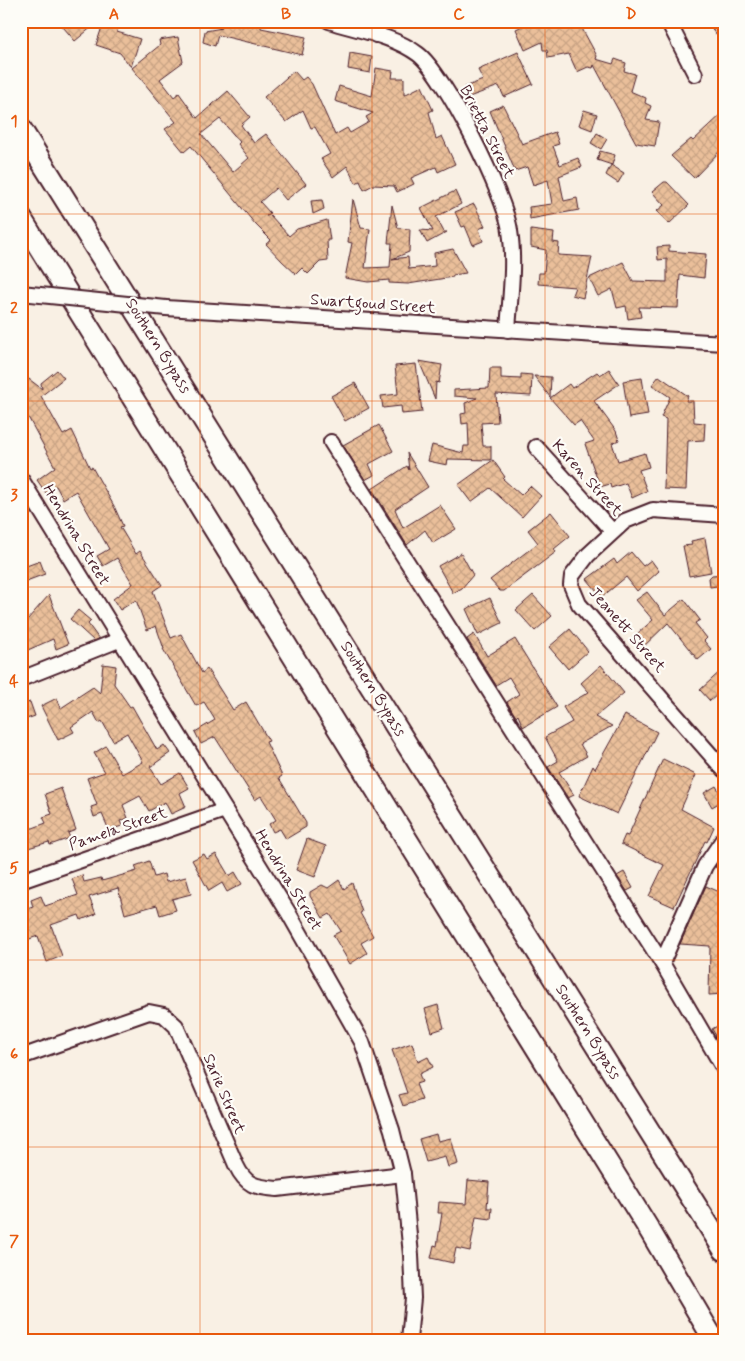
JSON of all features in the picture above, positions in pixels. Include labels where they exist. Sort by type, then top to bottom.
[{"type":"highway","name":"Southern Bypass","points":[[21,130],[724,1250]]},
{"type":"highway","points":[[21,218],[650,1231],[714,1340]]},
{"type":"street","name":"Brietta Street","points":[[329,21],[376,36],[416,52],[433,68],[467,129],[497,191],[510,231],[508,330]]},
{"type":"street","points":[[376,36],[380,21]]},
{"type":"street","points":[[668,21],[695,74]]},
{"type":"street","name":"Swartgoud Street","points":[[21,292],[166,308],[724,343]]},
{"type":"street","points":[[331,442],[662,963],[724,1069]]},
{"type":"street","name":"Karen Street","points":[[536,447],[612,532]]},
{"type":"street","name":"Hendrina Street","points":[[21,479],[225,810],[323,972],[362,1042],[392,1130],[403,1174],[413,1298],[409,1340]]},
{"type":"street","name":"Jeanett Street","points":[[724,515],[653,510],[635,515],[612,532],[577,568],[572,576],[571,585],[579,604],[724,770]]},
{"type":"street","points":[[21,679],[119,640]]},
{"type":"street","name":"Pamela Street","points":[[21,881],[225,810]]},
{"type":"street","points":[[662,963],[705,866],[724,838]]},
{"type":"street","name":"Sarie Street","points":[[21,1057],[149,1012],[164,1015],[176,1026],[241,1178],[247,1182],[260,1187],[277,1188],[403,1174]]},
{"type":"building","points":[[58,21],[99,21],[75,41]]},
{"type":"building","points":[[104,21],[120,21],[117,32],[140,39],[131,67],[120,53],[96,45]]},
{"type":"building","points":[[209,21],[248,21],[261,24],[261,28],[306,37],[302,55],[218,35],[215,46],[203,42],[205,31],[222,28],[209,24]]},
{"type":"building","points":[[533,21],[578,21],[597,56],[596,59],[613,64],[615,59],[626,63],[624,71],[635,74],[630,91],[646,98],[645,103],[651,106],[646,120],[659,122],[655,146],[636,143],[594,65],[593,68],[588,67],[577,72],[569,54],[548,58],[547,50],[543,50],[542,42],[525,50],[516,29]]},
{"type":"building","points":[[708,21],[724,21],[724,29],[715,34]]},
{"type":"building","points":[[178,37],[183,62],[160,79],[174,97],[179,93],[197,118],[228,91],[250,117],[241,125],[254,143],[266,134],[306,184],[286,200],[276,188],[260,202],[270,213],[266,216],[270,215],[289,236],[297,229],[327,220],[330,240],[327,240],[328,261],[320,262],[308,274],[302,268],[296,274],[266,244],[271,240],[255,224],[191,146],[184,152],[165,129],[176,122],[132,68],[160,45],[159,40]],"holes":[[[220,119],[240,142],[238,144],[249,158],[233,172],[201,134]]]},
{"type":"building","points":[[518,52],[533,84],[504,97],[499,86],[469,97],[465,87],[483,80],[478,70]]},
{"type":"building","points":[[350,53],[372,57],[370,73],[348,69]]},
{"type":"building","points":[[376,68],[393,71],[392,78],[404,78],[404,95],[422,86],[433,110],[429,112],[436,139],[442,136],[455,164],[438,172],[436,167],[411,178],[414,184],[397,192],[394,186],[373,185],[364,190],[360,181],[356,183],[347,166],[333,177],[321,159],[330,154],[315,127],[311,128],[303,110],[286,122],[264,97],[294,71],[302,80],[306,77],[312,84],[335,135],[347,128],[350,133],[369,122],[366,117],[373,113],[335,101],[339,86],[372,96]]},
{"type":"building","points":[[503,105],[522,144],[555,132],[559,144],[553,146],[560,165],[578,158],[582,167],[559,176],[564,201],[577,198],[579,210],[530,219],[529,207],[552,204],[548,180],[533,185],[527,167],[515,171],[490,111]]},
{"type":"building","points":[[584,110],[597,114],[592,130],[579,125]]},
{"type":"building","points":[[724,112],[724,147],[694,178],[671,156],[691,139],[693,141]]},
{"type":"building","points":[[597,133],[607,139],[601,149],[591,143]]},
{"type":"building","points":[[600,151],[615,155],[612,165],[597,160]]},
{"type":"building","points":[[611,165],[624,173],[618,183],[606,175]]},
{"type":"building","points":[[664,182],[667,182],[689,205],[669,224],[657,211],[664,205],[652,192]]},
{"type":"building","points":[[455,191],[461,204],[436,217],[444,232],[447,232],[427,243],[420,230],[433,231],[421,208]]},
{"type":"building","points":[[353,199],[361,228],[370,229],[365,268],[390,267],[392,243],[388,243],[392,205],[398,228],[410,229],[409,252],[392,259],[408,257],[409,269],[435,266],[434,253],[453,249],[466,273],[453,275],[453,277],[408,284],[389,283],[389,280],[368,282],[345,278],[352,243],[348,242]]},
{"type":"building","points":[[322,200],[324,209],[313,214],[311,201]]},
{"type":"building","points":[[474,204],[485,226],[479,229],[483,241],[473,245],[465,226],[462,227],[455,212]]},
{"type":"building","points":[[531,230],[554,233],[553,242],[559,243],[558,255],[592,257],[583,298],[572,295],[575,287],[538,284],[539,273],[544,273],[546,250],[531,247]]},
{"type":"building","points":[[669,246],[669,251],[706,254],[704,278],[680,275],[678,308],[639,307],[641,317],[628,319],[626,306],[617,308],[612,289],[598,296],[589,278],[623,262],[633,281],[667,282],[667,259],[658,260],[657,247]]},
{"type":"building","points":[[419,361],[442,365],[439,383],[436,382],[435,399]]},
{"type":"building","points":[[416,364],[422,412],[402,414],[401,406],[383,408],[381,396],[398,394],[395,366]]},
{"type":"building","points":[[490,368],[501,368],[501,378],[521,379],[521,374],[532,375],[531,396],[496,394],[498,422],[481,423],[483,446],[491,446],[491,460],[448,459],[447,465],[428,461],[432,445],[463,453],[464,446],[469,446],[468,423],[462,424],[461,414],[466,413],[465,403],[477,398],[454,396],[454,390],[489,388]]},
{"type":"building","points":[[609,369],[619,384],[594,401],[616,431],[619,440],[612,443],[618,461],[645,453],[649,467],[639,470],[647,491],[632,498],[626,483],[611,488],[610,484],[600,487],[585,444],[594,441],[580,421],[574,425],[550,398],[569,384],[572,388],[597,372],[600,375]]},
{"type":"building","points":[[57,370],[64,378],[41,396],[63,435],[72,430],[90,468],[92,467],[114,506],[123,526],[120,527],[136,554],[140,551],[162,585],[153,591],[171,638],[181,634],[202,673],[207,669],[233,710],[246,702],[269,741],[266,742],[282,776],[279,778],[306,823],[306,827],[286,839],[280,829],[273,832],[269,824],[276,820],[261,796],[255,800],[215,737],[201,744],[195,732],[215,720],[204,702],[196,706],[163,649],[156,626],[147,630],[136,600],[120,610],[113,599],[133,584],[117,558],[103,566],[97,556],[109,549],[76,491],[63,499],[56,486],[46,493],[37,480],[55,467],[21,404],[21,373],[42,389],[41,383]]},
{"type":"building","points":[[534,376],[551,377],[550,397]]},
{"type":"building","points":[[659,376],[688,396],[686,401],[693,401],[694,422],[705,423],[704,440],[688,441],[686,490],[664,489],[666,419],[661,417],[670,397],[652,385]]},
{"type":"building","points":[[642,378],[648,415],[629,418],[623,381]]},
{"type":"building","points":[[355,383],[369,408],[345,421],[331,396]]},
{"type":"building","points":[[379,425],[393,451],[369,464],[374,475],[365,480],[343,445]]},
{"type":"building","points":[[407,453],[428,487],[395,509],[403,528],[440,505],[456,529],[433,543],[425,530],[407,545],[372,489],[407,466],[409,470]]},
{"type":"building","points":[[493,460],[505,477],[503,479],[521,495],[530,486],[541,496],[522,517],[490,488],[471,502],[458,485]]},
{"type":"building","points":[[551,512],[570,536],[554,549],[556,552],[504,591],[500,591],[490,580],[538,543],[528,530]]},
{"type":"building","points":[[705,538],[711,572],[689,576],[683,546],[692,545],[691,541]]},
{"type":"building","points":[[631,552],[643,566],[651,560],[659,571],[637,591],[626,577],[602,597],[587,579],[614,559],[617,564]]},
{"type":"building","points":[[461,553],[473,575],[462,588],[453,593],[438,566]]},
{"type":"building","points":[[40,561],[45,574],[21,583],[21,568]]},
{"type":"building","points":[[724,574],[724,585],[710,587],[709,578],[712,575]]},
{"type":"building","points":[[647,592],[665,615],[684,599],[700,620],[695,623],[707,638],[704,641],[711,649],[698,660],[668,623],[641,649],[631,639],[653,620],[636,600]]},
{"type":"building","points":[[49,595],[68,644],[56,649],[53,639],[21,653],[21,622],[27,620]]},
{"type":"building","points":[[533,595],[552,616],[535,631],[516,610]]},
{"type":"building","points":[[490,598],[502,623],[478,635],[466,609]]},
{"type":"building","points":[[78,610],[91,621],[88,624],[99,639],[94,641],[70,619]]},
{"type":"building","points":[[570,629],[588,651],[568,669],[549,647]]},
{"type":"building","points":[[474,634],[487,656],[515,639],[557,707],[523,727],[518,715],[516,717],[507,702],[519,694],[509,677],[496,685],[467,639]]},
{"type":"building","points":[[103,664],[116,666],[114,684],[130,707],[132,706],[157,750],[164,745],[170,753],[150,767],[161,784],[180,773],[189,788],[180,793],[186,807],[171,814],[165,802],[149,811],[140,796],[123,805],[128,818],[120,821],[122,826],[109,830],[102,814],[94,817],[91,807],[97,805],[87,778],[105,772],[94,753],[106,746],[122,774],[143,762],[127,733],[113,741],[102,721],[99,723],[93,712],[71,727],[74,732],[58,740],[41,706],[57,698],[61,708],[93,687],[100,693]]},
{"type":"building","points":[[601,665],[624,693],[595,717],[612,726],[580,744],[587,756],[559,772],[574,795],[568,798],[548,767],[558,761],[545,737],[572,722],[563,707],[589,692],[581,683]]},
{"type":"building","points":[[724,668],[724,689],[710,701],[700,690]]},
{"type":"building","points":[[30,702],[35,716],[21,721],[21,705]]},
{"type":"building","points":[[625,715],[657,732],[617,814],[579,796],[593,766],[595,769]]},
{"type":"building","points":[[663,759],[696,775],[681,809],[714,827],[707,842],[705,841],[674,907],[649,896],[664,865],[621,844],[625,835],[628,836]]},
{"type":"building","points":[[716,786],[724,800],[712,807],[704,793]]},
{"type":"building","points":[[61,788],[76,830],[68,833],[70,838],[50,845],[49,842],[21,850],[21,828],[33,828],[46,823],[43,817],[52,814],[45,794]]},
{"type":"building","points":[[307,839],[326,846],[315,877],[296,870]]},
{"type":"building","points":[[204,854],[207,859],[216,854],[229,876],[235,872],[242,884],[227,892],[222,883],[209,891],[192,860]]},
{"type":"building","points":[[724,854],[724,872],[715,867]]},
{"type":"building","points":[[149,861],[154,877],[164,874],[166,882],[186,877],[191,894],[172,899],[176,910],[160,915],[157,905],[125,914],[118,888],[89,897],[96,914],[81,920],[79,915],[51,925],[62,956],[47,962],[38,936],[21,942],[21,911],[33,907],[31,900],[41,896],[45,906],[78,895],[72,879],[82,875],[84,882],[101,878],[102,881],[137,871],[135,866]]},
{"type":"building","points":[[624,872],[633,888],[627,891],[617,876]]},
{"type":"building","points":[[339,880],[344,889],[352,883],[362,912],[360,913],[373,936],[361,943],[367,953],[350,964],[333,935],[341,931],[330,914],[323,918],[310,896],[310,892],[322,885],[328,888]]},
{"type":"building","points":[[706,886],[724,894],[724,994],[709,995],[710,946],[680,944]]},
{"type":"building","points":[[438,1005],[444,1028],[432,1032],[425,1009]]},
{"type":"building","points":[[721,1024],[724,1030],[724,1050],[712,1029]]},
{"type":"building","points":[[412,1043],[418,1062],[428,1057],[433,1067],[419,1074],[422,1082],[416,1084],[422,1100],[403,1106],[399,1095],[407,1093],[392,1050]]},
{"type":"building","points":[[436,1134],[438,1141],[451,1138],[458,1164],[448,1167],[445,1157],[426,1162],[419,1139]]},
{"type":"building","points":[[468,1180],[489,1182],[487,1208],[492,1208],[491,1219],[476,1217],[470,1251],[456,1248],[453,1263],[431,1258],[434,1245],[437,1246],[442,1213],[438,1213],[439,1202],[466,1204]]}]
